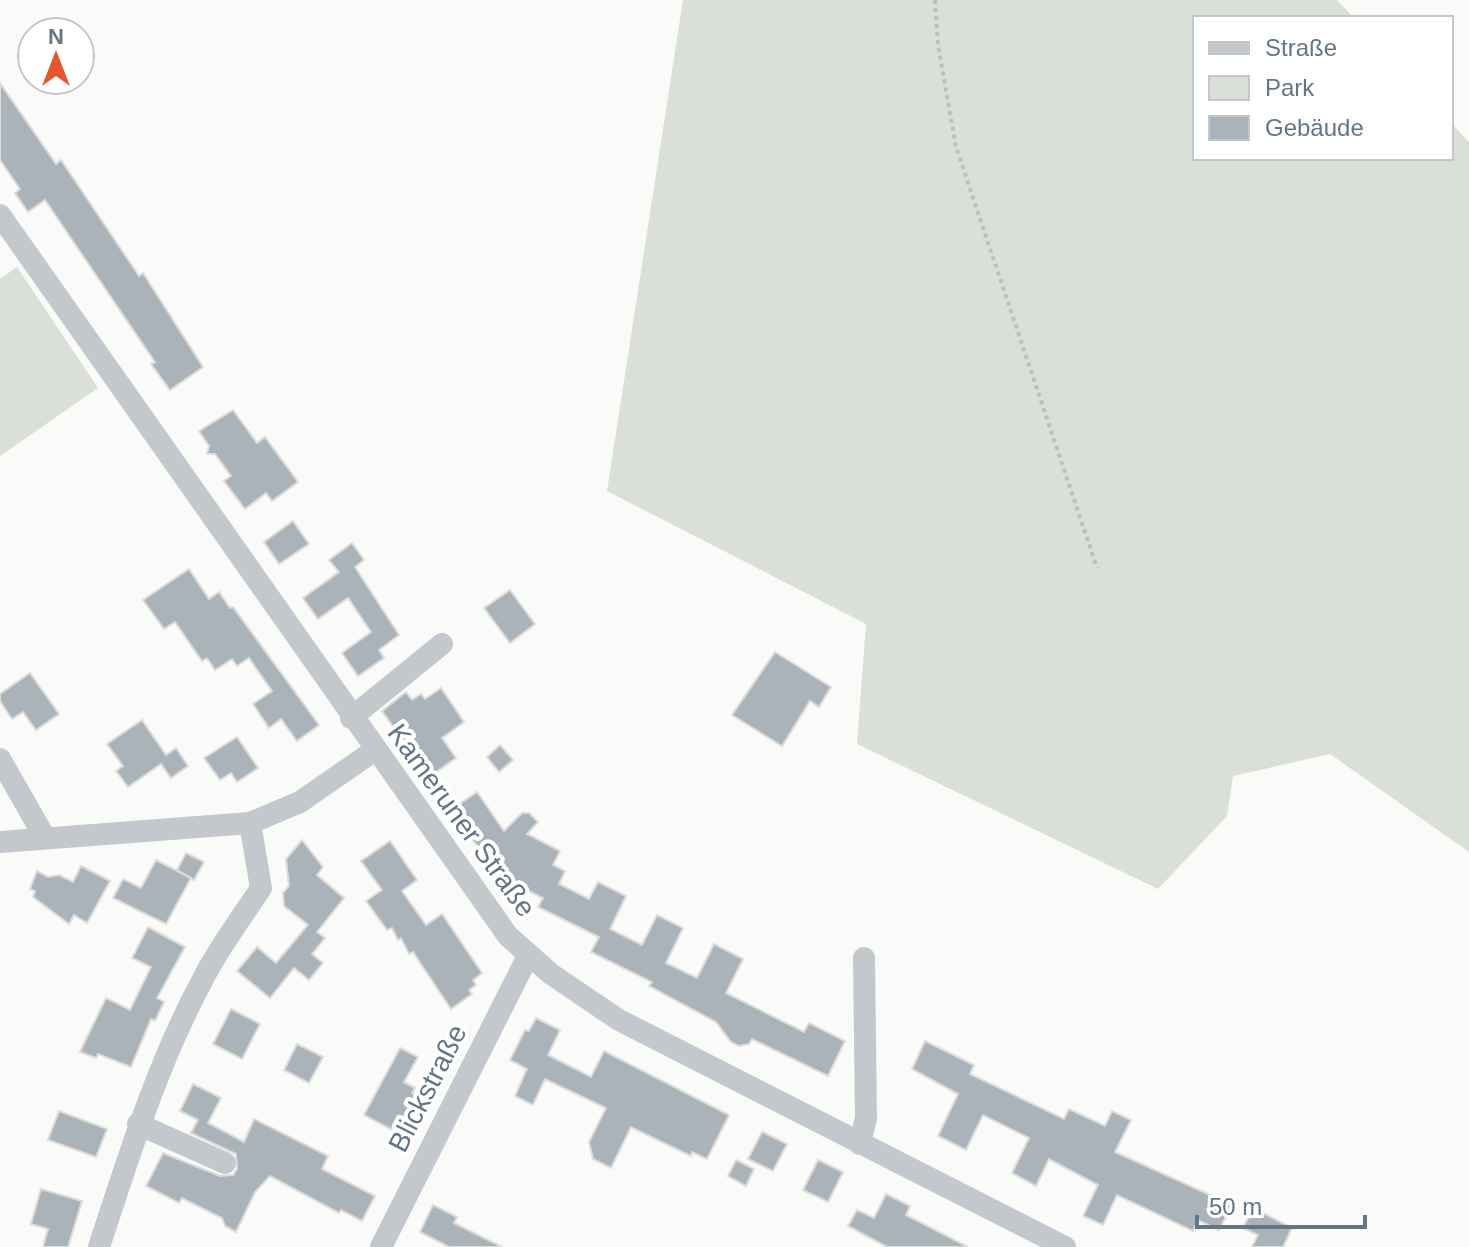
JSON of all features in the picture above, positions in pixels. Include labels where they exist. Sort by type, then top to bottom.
[{"type":"street","name":"Kameruner Straße","points":[[0,215],[351,718],[508,936],[528,956],[619,1020],[1065,1247]]},
{"type":"street","points":[[351,718],[442,644]]},
{"type":"street","points":[[0,842],[44,836],[250,823],[300,802],[375,750]]},
{"type":"street","points":[[0,759],[44,836]]},
{"type":"street","points":[[99,1247],[138,1124],[204,976],[261,888],[250,823]]},
{"type":"street","name":"Blickstraße","points":[[386,1243],[528,956]]},
{"type":"street","points":[[860,1144],[866,1118],[864,958]]},
{"type":"street","points":[[138,1124],[225,1163]]},
{"type":"path","points":[[935,0],[938,45],[956,147],[1029,375],[1097,568]]},
{"type":"green space","points":[[683,0],[1337,0],[1352,16],[1193,16],[1193,160],[1453,160],[1453,125],[1469,142],[1469,852],[1330,754],[1233,776],[1227,816],[1158,889],[857,744],[866,624],[607,491]]},
{"type":"green space","points":[[17,267],[98,388],[0,456],[0,279]]},
{"type":"building","points":[[0,83],[56,164],[61,160],[139,276],[143,273],[203,367],[170,390],[151,364],[155,362],[45,200],[28,212],[15,193],[20,189],[0,160]]},
{"type":"building","points":[[233,410],[257,443],[265,437],[298,482],[272,501],[266,493],[245,509],[224,481],[231,476],[215,454],[207,454],[209,446],[199,431]]},
{"type":"building","points":[[293,521],[309,544],[279,564],[264,542]]},
{"type":"building","points":[[352,543],[364,560],[355,567],[399,635],[379,650],[384,658],[358,676],[342,653],[371,632],[348,598],[318,619],[303,598],[339,572],[329,560]]},
{"type":"building","points":[[189,569],[209,599],[219,592],[230,608],[233,607],[319,725],[297,741],[281,719],[269,728],[253,704],[272,691],[249,658],[237,666],[232,659],[215,670],[207,658],[202,661],[175,622],[164,629],[143,600]]},
{"type":"building","points":[[510,590],[535,624],[510,643],[484,608]]},
{"type":"building","points":[[775,652],[831,687],[819,707],[810,701],[782,746],[732,715]]},
{"type":"building","points":[[30,673],[59,714],[36,730],[23,712],[12,719],[0,701],[0,694]]},
{"type":"building","points":[[441,688],[464,722],[442,738],[456,758],[429,777],[382,711],[406,692],[412,700],[421,694],[425,699]]},
{"type":"building","points":[[142,720],[166,755],[176,748],[188,766],[171,778],[161,764],[128,787],[116,771],[123,766],[107,744]]},
{"type":"building","points":[[237,737],[258,768],[237,782],[231,773],[220,780],[204,758]]},
{"type":"building","points":[[500,745],[513,760],[499,772],[487,757]]},
{"type":"building","points":[[477,792],[504,831],[522,813],[529,813],[538,822],[527,834],[560,851],[553,865],[565,871],[559,884],[589,899],[598,882],[626,896],[610,929],[642,945],[657,915],[683,928],[666,963],[697,978],[714,944],[743,959],[726,993],[804,1032],[809,1023],[845,1041],[828,1076],[752,1039],[749,1044],[739,1046],[731,1042],[716,1022],[649,986],[652,982],[591,952],[599,937],[538,907],[543,898],[515,884],[508,888],[451,810]]},
{"type":"building","points":[[302,840],[323,867],[317,875],[344,898],[317,932],[325,938],[312,954],[323,963],[309,980],[294,968],[270,998],[237,971],[257,947],[276,963],[308,925],[284,906],[283,893],[289,886],[286,859]]},
{"type":"building","points":[[390,841],[417,880],[402,891],[426,925],[442,914],[482,973],[473,980],[476,985],[469,990],[472,994],[451,1009],[413,952],[409,954],[401,938],[398,940],[392,928],[387,930],[366,901],[382,890],[361,861]]},
{"type":"building","points":[[186,853],[204,862],[194,880],[177,870]]},
{"type":"building","points":[[156,860],[191,878],[166,924],[113,898],[123,879],[141,888]]},
{"type":"building","points":[[81,866],[110,881],[87,923],[74,915],[69,924],[33,897],[35,891],[30,889],[37,871],[48,877],[59,875],[73,882]]},
{"type":"building","points":[[148,927],[185,947],[157,998],[164,1002],[155,1021],[151,1019],[131,1067],[98,1054],[96,1058],[80,1052],[106,998],[130,1010],[151,967],[132,958]]},
{"type":"building","points":[[231,1009],[260,1024],[242,1059],[213,1044]]},
{"type":"building","points":[[536,1018],[560,1030],[548,1055],[591,1077],[604,1051],[729,1115],[707,1159],[692,1152],[691,1156],[631,1127],[611,1168],[593,1159],[589,1142],[606,1108],[545,1079],[533,1105],[515,1096],[527,1069],[510,1060],[525,1030],[529,1031]]},
{"type":"building","points":[[925,1041],[974,1065],[970,1074],[1064,1119],[1069,1109],[1105,1126],[1112,1111],[1131,1120],[1115,1152],[1232,1205],[1219,1230],[1198,1220],[1193,1231],[1117,1195],[1103,1225],[1083,1216],[1098,1185],[1049,1159],[1036,1186],[1012,1173],[1029,1138],[983,1115],[966,1150],[938,1136],[958,1094],[912,1069]]},
{"type":"building","points":[[297,1044],[323,1057],[309,1083],[284,1070]]},
{"type":"building","points":[[400,1048],[418,1057],[404,1082],[415,1088],[412,1093],[422,1098],[402,1135],[364,1115]]},
{"type":"building","points":[[193,1084],[221,1098],[208,1123],[244,1142],[254,1119],[328,1156],[322,1169],[375,1196],[362,1221],[341,1210],[339,1213],[270,1176],[255,1192],[236,1232],[225,1226],[222,1218],[182,1198],[179,1203],[146,1186],[163,1153],[220,1176],[233,1175],[237,1169],[236,1154],[191,1133],[198,1120],[180,1111]]},
{"type":"building","points":[[59,1111],[107,1129],[96,1157],[48,1140]]},
{"type":"building","points":[[762,1132],[787,1144],[773,1171],[748,1159]]},
{"type":"building","points":[[736,1160],[754,1169],[746,1186],[728,1176]]},
{"type":"building","points":[[818,1160],[843,1172],[828,1202],[803,1190]]},
{"type":"building","points":[[41,1189],[82,1201],[68,1247],[43,1247],[48,1229],[31,1224]]},
{"type":"building","points":[[886,1194],[910,1206],[906,1215],[968,1247],[887,1247],[848,1226],[857,1210],[874,1218]]},
{"type":"building","points":[[433,1205],[457,1217],[454,1223],[502,1247],[449,1247],[420,1232]]},
{"type":"building","points":[[1253,1208],[1292,1228],[1283,1247],[1252,1247],[1258,1235],[1243,1228]]}]
